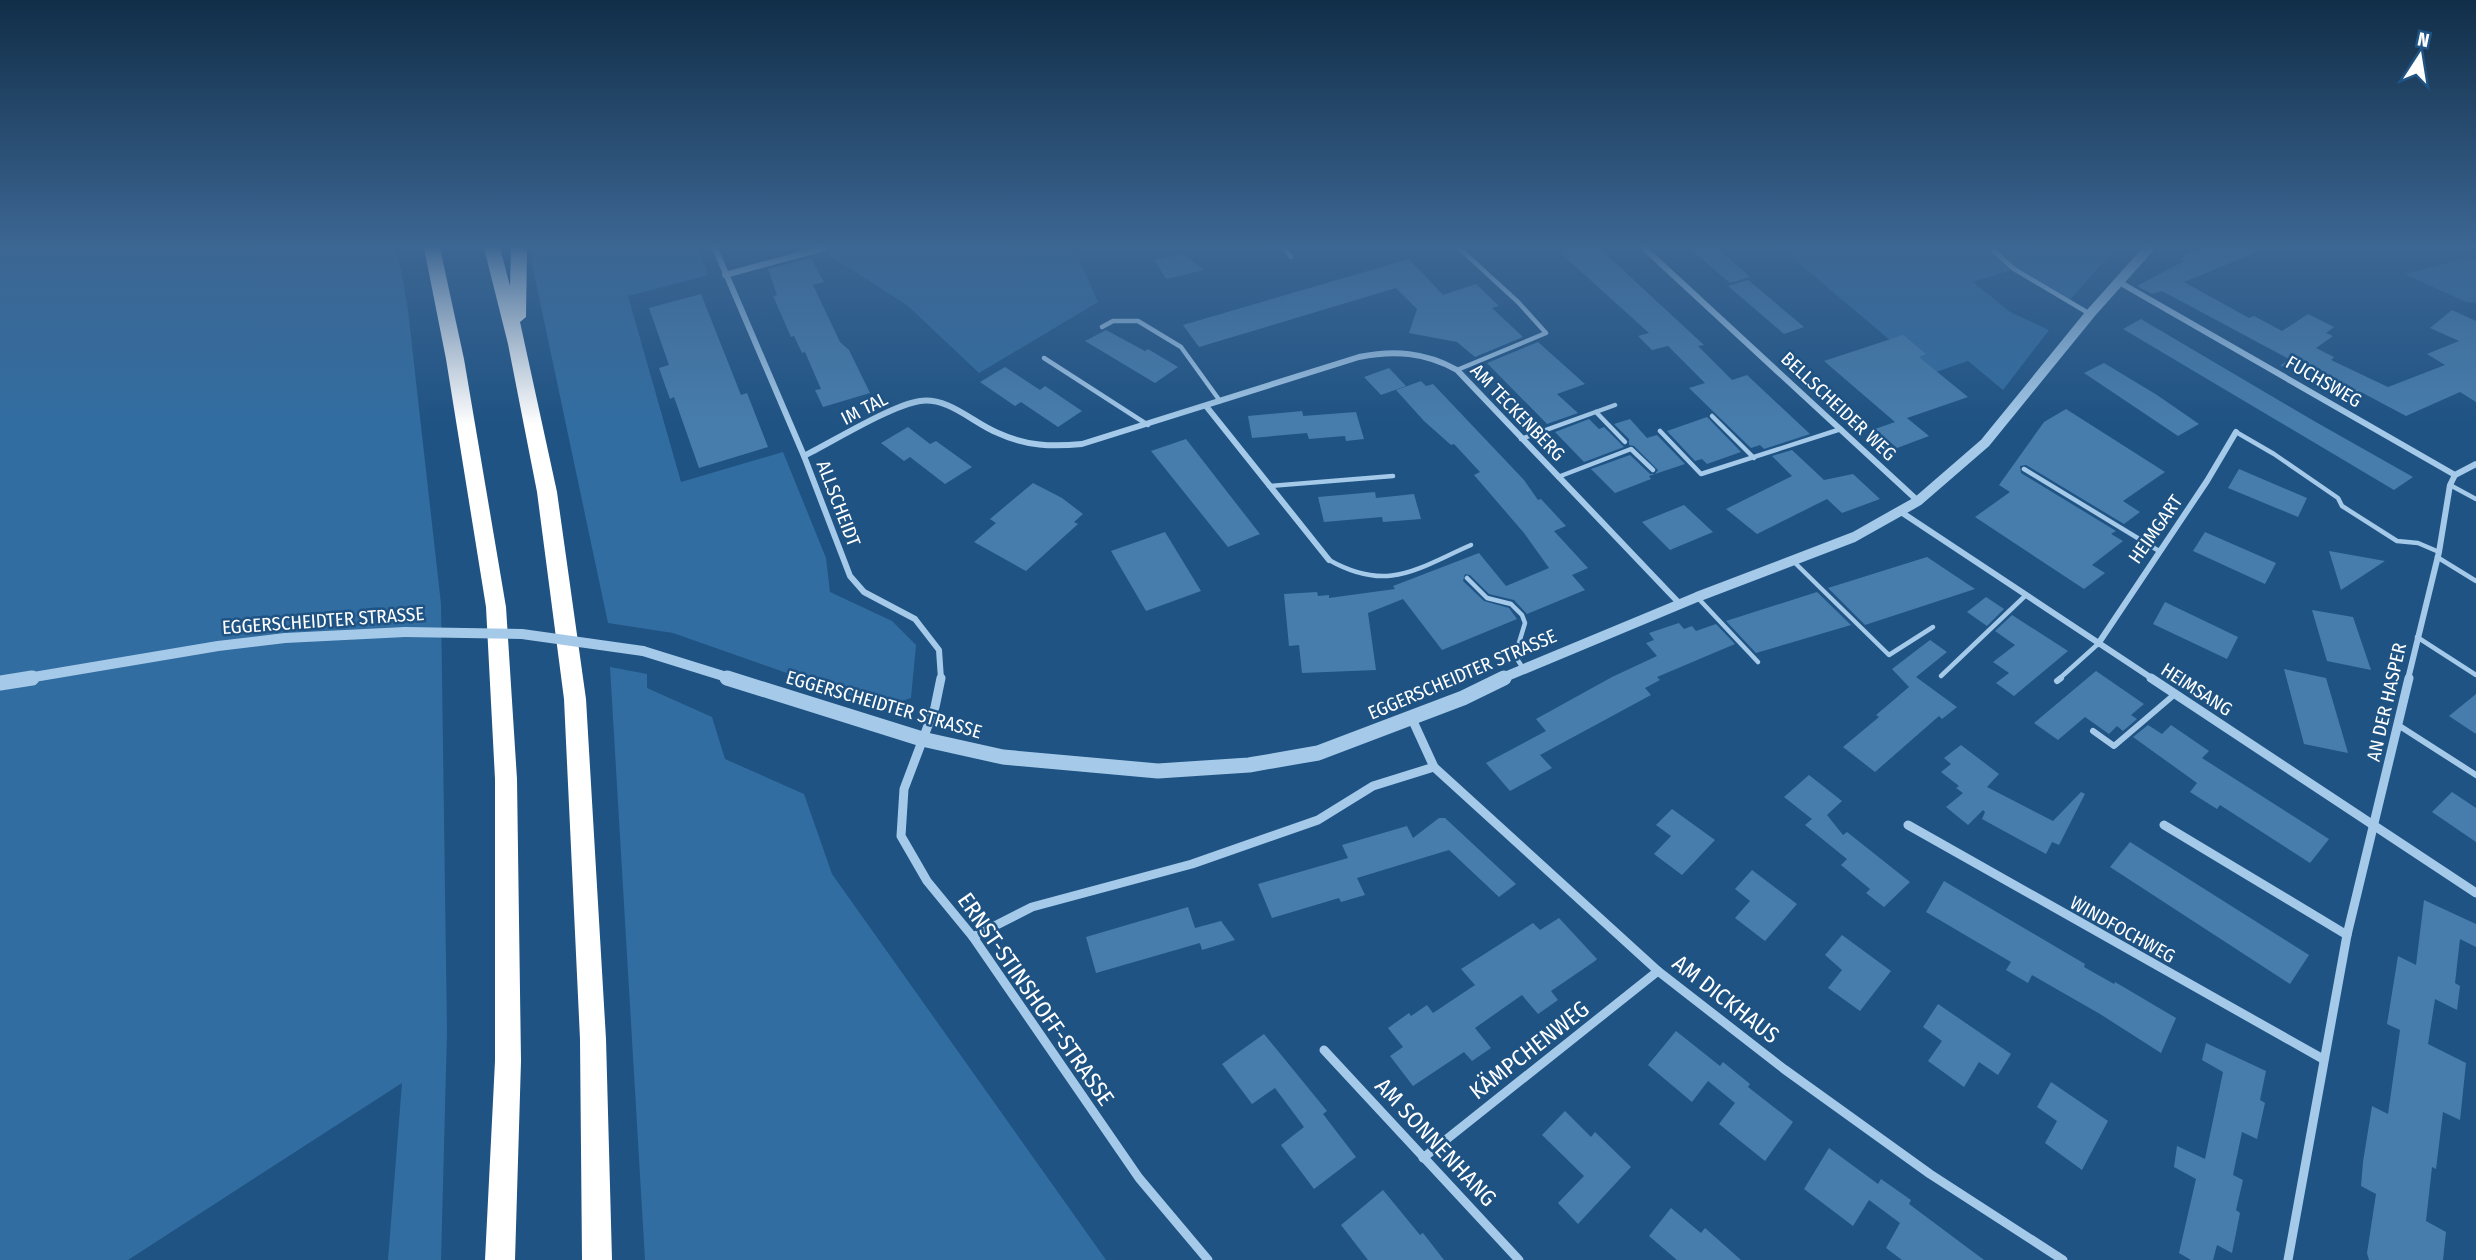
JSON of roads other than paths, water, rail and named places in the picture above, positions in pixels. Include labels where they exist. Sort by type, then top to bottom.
[{"type":"highway","points":[[444,307],[496,607],[506,779],[508,1060],[500,1260]]},
{"type":"highway","points":[[507,307],[547,492],[575,699],[593,1039],[597,1260]]},
{"type":"highway","points":[[517,344],[518,307]]},
{"type":"street","name":"ALLSCHEIDT","points":[[739,307],[804,456],[850,576],[864,592],[915,619],[939,650],[941,686],[922,739]]},
{"type":"street","name":"BELLSCHEIDER WEG","points":[[1708,307],[1918,501]]},
{"type":"street","name":"EGGERSCHEIDTER STRASSE","points":[[0,683],[218,646],[285,638],[405,632],[522,635],[643,651],[922,739],[1003,757],[1158,771],[1249,765],[1318,753],[1412,719],[1463,698],[1522,668],[1854,537],[1901,512],[1918,501],[1985,443],[2097,307]]},
{"type":"street","name":"FUCHSWEG","points":[[2162,307],[2455,475]]},
{"type":"street","name":"AM TECKENBERG","points":[[941,402],[997,433],[1024,443],[1043,446],[1082,444],[1381,352],[1423,354],[1443,361],[1457,370],[1680,604]]},
{"type":"street","name":"IM TAL","points":[[804,456],[903,406],[920,401],[941,402]]},
{"type":"street","points":[[1206,406],[1329,559]]},
{"type":"street","name":"HEIMGART","points":[[2098,644],[2207,481],[2235,432]]},
{"type":"street","points":[[2455,475],[2476,464]]},
{"type":"street","name":"AN DER HASPER","points":[[2288,1260],[2347,935],[2438,555],[2450,485],[2455,475]]},
{"type":"street","name":"HEIMSANG","points":[[1901,512],[2476,892]]},
{"type":"street","name":"AM DICKHAUS","points":[[1412,719],[1434,767],[1658,971],[1784,1069],[1930,1174],[2063,1260]]},
{"type":"street","name":"ERNST-STINSHOFF-STRASSE","points":[[922,739],[904,789],[901,836],[927,881],[973,937],[1139,1178],[1208,1260]]},
{"type":"street","points":[[973,937],[1032,906],[1192,864],[1318,820],[1373,786],[1434,767]]},
{"type":"street","name":"WINDFOCHWEG","points":[[1908,825],[2323,1059]]},
{"type":"street","points":[[2164,825],[2347,935]]},
{"type":"street","name":"KÄMPCHENWEG","points":[[1423,1158],[1658,971]]},
{"type":"street","name":"AM SONNENHANG","points":[[1324,1050],[1519,1260]]},
{"type":"lane","points":[[1457,370],[1546,333],[1522,307]]},
{"type":"lane","points":[[2078,307],[2090,314]]},
{"type":"lane","points":[[1102,327],[1125,319],[1138,321],[1181,347],[1220,401]]},
{"type":"lane","points":[[1044,358],[1148,425]]},
{"type":"lane","points":[[1521,439],[1615,405]]},
{"type":"lane","points":[[1596,412],[1625,442]]},
{"type":"lane","points":[[1712,416],[1754,458]]},
{"type":"lane","points":[[1660,431],[1701,474],[1841,429]]},
{"type":"lane","points":[[2235,432],[2274,454],[2337,498],[2342,506],[2398,541],[2418,543],[2476,582]]},
{"type":"lane","points":[[1559,477],[1631,449],[1653,470]]},
{"type":"lane","points":[[2024,468],[2159,551]]},
{"type":"lane","points":[[1269,486],[1393,475]]},
{"type":"lane","points":[[2450,485],[2476,499]]},
{"type":"lane","points":[[1329,559],[1340,566],[1376,576],[1392,577],[1471,545]]},
{"type":"lane","points":[[1792,560],[1889,655],[1933,627]]},
{"type":"lane","points":[[1467,578],[1487,598],[1511,604],[1522,615],[1525,624],[1515,656],[1522,668]]},
{"type":"lane","points":[[1941,676],[2025,596]]},
{"type":"lane","points":[[1697,597],[1758,662]]},
{"type":"lane","points":[[2417,637],[2476,675]]},
{"type":"lane","points":[[2057,681],[2098,644]]},
{"type":"lane","points":[[2093,731],[2113,746],[2175,694]]},
{"type":"lane","points":[[2398,724],[2476,775]]}]
